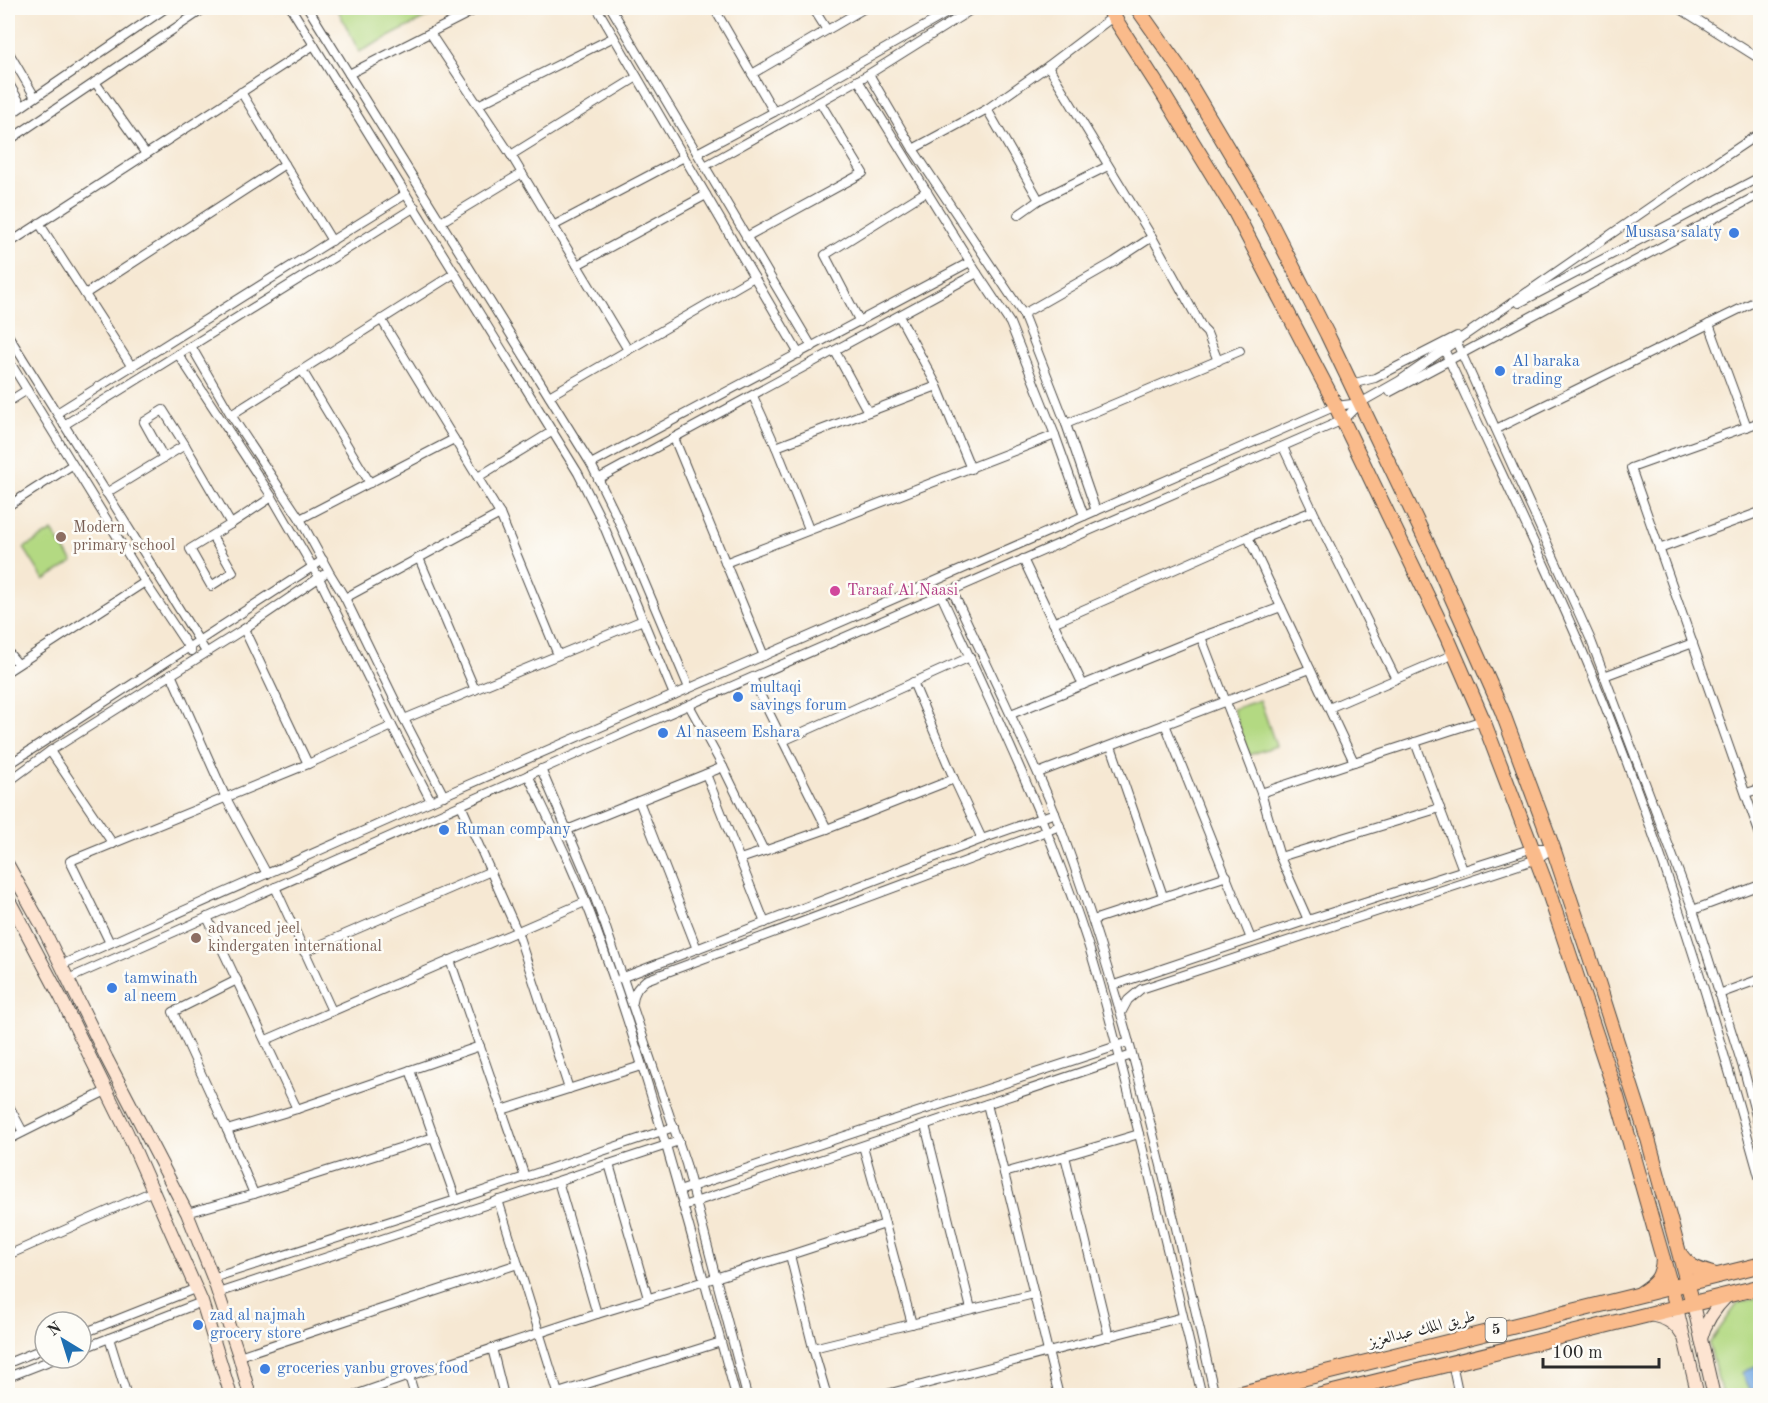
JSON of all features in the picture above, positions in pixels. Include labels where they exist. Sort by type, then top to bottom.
[{"type":"highway","name":"طريق الملك عبدالعزيز","points":[[1231,1395],[1761,1265]]},
{"type":"highway","name":"5","points":[[1319,1395],[1761,1287]]},
{"type":"main road","points":[[1137,8],[1183,73],[1263,208],[1351,384],[1503,711],[1553,848],[1648,1139],[1678,1252],[1677,1308],[1698,1395]]},
{"type":"main road","points":[[1111,12],[1234,210],[1390,515],[1483,720],[1535,853],[1617,1097],[1663,1257],[1679,1286],[1693,1304],[1714,1395]]},
{"type":"main road","points":[[8,865],[41,924],[107,1059],[187,1213],[213,1278],[250,1395]]},
{"type":"main road","points":[[8,898],[106,1090],[197,1288],[231,1395]]},
{"type":"main road","points":[[1678,1252],[1686,1263],[1694,1268],[1718,1276]]},
{"type":"main road","points":[[1636,1296],[1651,1287],[1657,1280],[1662,1270],[1663,1257]]},
{"type":"main road","points":[[1701,1340],[1703,1328],[1728,1295]]},
{"type":"main road","points":[[1649,1315],[1671,1322],[1685,1338]]},
{"type":"street","points":[[8,116],[166,8]]},
{"type":"street","points":[[8,141],[205,8]]},
{"type":"street","points":[[291,8],[578,473],[601,519],[674,695]]},
{"type":"street","points":[[308,8],[591,464],[616,515],[689,688]]},
{"type":"street","points":[[349,74],[479,8]]},
{"type":"street","points":[[597,8],[799,354]]},
{"type":"street","points":[[611,8],[812,347]]},
{"type":"street","points":[[714,8],[774,112]]},
{"type":"street","points":[[813,8],[827,30]]},
{"type":"street","points":[[752,74],[865,8]]},
{"type":"street","points":[[697,153],[774,112],[956,8]]},
{"type":"street","points":[[705,166],[869,74],[974,8]]},
{"type":"street","points":[[1679,8],[1761,59]]},
{"type":"street","points":[[913,149],[987,109],[1048,66],[1111,12]]},
{"type":"street","points":[[430,33],[511,155],[628,350]]},
{"type":"street","points":[[478,105],[614,37]]},
{"type":"street","points":[[8,244],[314,45]]},
{"type":"street","points":[[8,51],[35,97]]},
{"type":"street","points":[[1048,66],[1152,237],[1207,333],[1218,361]]},
{"type":"street","points":[[869,74],[913,149],[1023,314],[1066,424],[1096,511]]},
{"type":"street","points":[[511,155],[637,77]]},
{"type":"street","points":[[858,80],[1010,323],[1055,435],[1084,516]]},
{"type":"street","points":[[8,82],[22,106]]},
{"type":"street","points":[[94,82],[146,154]]},
{"type":"street","points":[[241,92],[332,241]]},
{"type":"street","points":[[746,237],[863,173],[820,102]]},
{"type":"street","points":[[987,109],[1039,200]]},
{"type":"street","points":[[1669,194],[1697,171],[1761,127]]},
{"type":"street","points":[[68,979],[541,769],[1343,420],[1359,403],[1399,381],[1761,133]]},
{"type":"street","points":[[553,226],[684,157]]},
{"type":"street","points":[[85,294],[285,164]]},
{"type":"street","points":[[1018,214],[1039,200],[1108,166]]},
{"type":"street","points":[[441,222],[522,173]]},
{"type":"street","points":[[1351,384],[1375,378],[1761,177]]},
{"type":"street","points":[[860,322],[825,255],[927,191]]},
{"type":"street","points":[[57,413],[406,194]]},
{"type":"street","points":[[577,265],[706,195]]},
{"type":"street","points":[[1384,395],[1760,197]]},
{"type":"street","points":[[64,425],[415,207]]},
{"type":"street","points":[[39,223],[132,367]]},
{"type":"street","points":[[1023,314],[1114,262],[1152,237]]},
{"type":"street","points":[[591,464],[970,262]]},
{"type":"street","points":[[231,415],[455,273]]},
{"type":"street","points":[[598,479],[977,273]]},
{"type":"street","points":[[549,396],[754,277]]},
{"type":"street","points":[[1496,429],[1761,299]]},
{"type":"street","points":[[899,316],[937,386],[971,469]]},
{"type":"street","points":[[381,319],[500,514],[558,655]]},
{"type":"street","points":[[1709,324],[1747,427]]},
{"type":"street","points":[[8,334],[206,652]]},
{"type":"street","points":[[1456,341],[1590,638],[1692,910],[1761,1131]]},
{"type":"street","points":[[191,346],[231,415],[300,519],[345,598],[444,796]]},
{"type":"street","points":[[1444,349],[1577,638],[1635,786],[1680,910],[1761,1180]]},
{"type":"street","points":[[835,351],[868,412]]},
{"type":"street","points":[[1066,424],[1240,351]]},
{"type":"street","points":[[178,354],[272,497],[319,578],[431,801]]},
{"type":"street","points":[[8,359],[144,582],[196,658]]},
{"type":"street","points":[[302,370],[370,483]]},
{"type":"street","points":[[776,447],[937,386]]},
{"type":"street","points":[[8,402],[27,390]]},
{"type":"street","points":[[753,396],[809,529]]},
{"type":"street","points":[[61,965],[1336,406],[1359,403]]},
{"type":"street","points":[[164,458],[144,422],[163,410],[231,524]]},
{"type":"street","points":[[1761,422],[1631,468],[1761,835]]},
{"type":"street","points":[[478,477],[553,431]]},
{"type":"street","points":[[726,563],[1055,435]]},
{"type":"street","points":[[300,519],[454,438]]},
{"type":"street","points":[[674,438],[764,656]]},
{"type":"street","points":[[106,493],[185,445]]},
{"type":"street","points":[[1283,447],[1396,679]]},
{"type":"street","points":[[8,506],[72,465]]},
{"type":"street","points":[[212,536],[233,572],[211,586],[190,549],[272,497]]},
{"type":"street","points":[[1053,623],[1248,537],[1313,511]]},
{"type":"street","points":[[1659,549],[1761,512]]},
{"type":"street","points":[[345,598],[500,514]]},
{"type":"street","points":[[1248,537],[1354,762]]},
{"type":"street","points":[[419,558],[475,690]]},
{"type":"street","points":[[1023,559],[1083,685]]},
{"type":"street","points":[[8,765],[323,560]]},
{"type":"street","points":[[8,782],[50,751],[244,629],[329,572]]},
{"type":"street","points":[[8,671],[144,582]]},
{"type":"street","points":[[952,590],[1038,773],[1060,826],[1093,920],[1121,1013],[1167,1186],[1215,1395]]},
{"type":"street","points":[[941,595],[1010,744],[1047,831],[1087,939],[1117,1046],[1202,1395]]},
{"type":"street","points":[[1011,714],[1281,607]]},
{"type":"street","points":[[404,719],[643,620]]},
{"type":"street","points":[[244,629],[308,764]]},
{"type":"street","points":[[1201,638],[1261,794],[1280,857],[1308,920]]},
{"type":"street","points":[[1604,676],[1693,644]]},
{"type":"street","points":[[8,652],[18,664]]},
{"type":"street","points":[[1329,708],[1454,654]]},
{"type":"street","points":[[783,741],[970,657]]},
{"type":"street","points":[[1038,773],[1310,669]]},
{"type":"street","points":[[171,674],[226,798],[267,874]]},
{"type":"street","points":[[752,678],[827,829]]},
{"type":"street","points":[[913,682],[982,839]]},
{"type":"street","points":[[689,705],[723,767],[764,851]]},
{"type":"street","points":[[1261,794],[1483,720]]},
{"type":"street","points":[[1165,724],[1251,939]]},
{"type":"street","points":[[110,944],[70,861],[308,764],[392,726]]},
{"type":"street","points":[[1415,742],[1463,870]]},
{"type":"street","points":[[1111,746],[1163,896]]},
{"type":"street","points":[[50,751],[113,843]]},
{"type":"street","points":[[567,830],[723,767]]},
{"type":"street","points":[[541,769],[605,924],[679,1141],[697,1201],[747,1395]]},
{"type":"street","points":[[706,774],[765,923]]},
{"type":"street","points":[[528,775],[585,902],[614,981],[679,1191],[736,1395]]},
{"type":"street","points":[[740,859],[827,829],[954,779]]},
{"type":"street","points":[[1746,794],[1761,789]]},
{"type":"street","points":[[639,801],[698,949]]},
{"type":"street","points":[[461,805],[518,931],[568,1089]]},
{"type":"street","points":[[1280,857],[1440,808]]},
{"type":"street","points":[[614,981],[1055,813]]},
{"type":"street","points":[[633,1005],[634,994],[646,980],[1060,826]]},
{"type":"street","points":[[1113,985],[1463,870],[1553,848]]},
{"type":"street","points":[[1121,1013],[1128,1000],[1141,989],[1535,853]]},
{"type":"street","points":[[304,952],[491,871]]},
{"type":"street","points":[[1093,920],[1227,876]]},
{"type":"street","points":[[1692,910],[1761,885]]},
{"type":"street","points":[[275,887],[332,1011]]},
{"type":"street","points":[[266,1040],[585,902]]},
{"type":"street","points":[[207,917],[297,1109]]},
{"type":"street","points":[[450,960],[525,1177]]},
{"type":"street","points":[[1719,994],[1761,979]]},
{"type":"street","points":[[237,980],[173,1011],[254,1194]]},
{"type":"street","points":[[679,1191],[1129,1042]]},
{"type":"street","points":[[227,1130],[297,1109],[480,1046]]},
{"type":"street","points":[[682,1206],[1132,1055]]},
{"type":"street","points":[[502,1110],[641,1066]]},
{"type":"street","points":[[410,1070],[456,1200]]},
{"type":"street","points":[[8,1140],[106,1090]]},
{"type":"street","points":[[8,1104],[23,1132]]},
{"type":"street","points":[[987,1104],[1059,1395]]},
{"type":"street","points":[[925,1125],[971,1309]]},
{"type":"street","points":[[213,1278],[674,1127]]},
{"type":"street","points":[[1004,1173],[1139,1134]]},
{"type":"street","points":[[187,1213],[434,1137]]},
{"type":"street","points":[[218,1293],[679,1141]]},
{"type":"street","points":[[863,1146],[912,1324]]},
{"type":"street","points":[[1065,1156],[1109,1337]]},
{"type":"street","points":[[609,1164],[648,1298]]},
{"type":"street","points":[[558,1181],[597,1314]]},
{"type":"street","points":[[8,1255],[153,1191]]},
{"type":"street","points":[[498,1200],[559,1394],[721,1342]]},
{"type":"street","points":[[352,1395],[597,1314],[885,1224]]},
{"type":"street","points":[[790,1255],[827,1395]]},
{"type":"street","points":[[239,1356],[518,1264]]},
{"type":"street","points":[[93,1329],[197,1288]]},
{"type":"street","points":[[813,1348],[1034,1293]]},
{"type":"street","points":[[93,1344],[202,1302]]},
{"type":"street","points":[[879,1395],[1183,1317]]},
{"type":"street","points":[[109,1338],[126,1395]]},
{"type":"street","points":[[492,1348],[504,1395]]},
{"type":"street","points":[[8,1363],[33,1353]]},
{"type":"street","points":[[1452,1363],[1459,1395]]},
{"type":"street","points":[[8,1377],[33,1367]]},
{"type":"street","points":[[409,1376],[415,1395]]},
{"type":"green space","points":[[337,8],[445,8],[359,52]]},
{"type":"green space","points":[[52,531],[73,562],[44,580],[24,548]]},
{"type":"green space","points":[[1260,700],[1276,746],[1249,755],[1233,709]]},
{"type":"green space","points":[[1760,1297],[1760,1395],[1722,1395],[1709,1344],[1738,1303]]},
{"type":"water","points":[[1757,1365],[1760,1372],[1760,1395],[1752,1395],[1741,1373]]},
{"type":"place","name":"Musasa salaty","points":[[1734,233]]},
{"type":"place","name":"Al baraka trading","points":[[1500,371]]},
{"type":"place","name":"Modern primary school","points":[[61,537]]},
{"type":"place","name":"Taraaf Al Naasi","points":[[835,591]]},
{"type":"place","name":"multaqi savings forum","points":[[738,697]]},
{"type":"place","name":"Al naseem Eshara","points":[[663,733]]},
{"type":"place","name":"Ruman company","points":[[444,830]]},
{"type":"place","name":"advanced jeel kindergaten international","points":[[196,938]]},
{"type":"place","name":"tamwinath al neem","points":[[112,988]]},
{"type":"place","name":"zad al najmah grocery store","points":[[198,1325]]},
{"type":"place","name":"groceries yanbu groves food","points":[[265,1369]]}]
